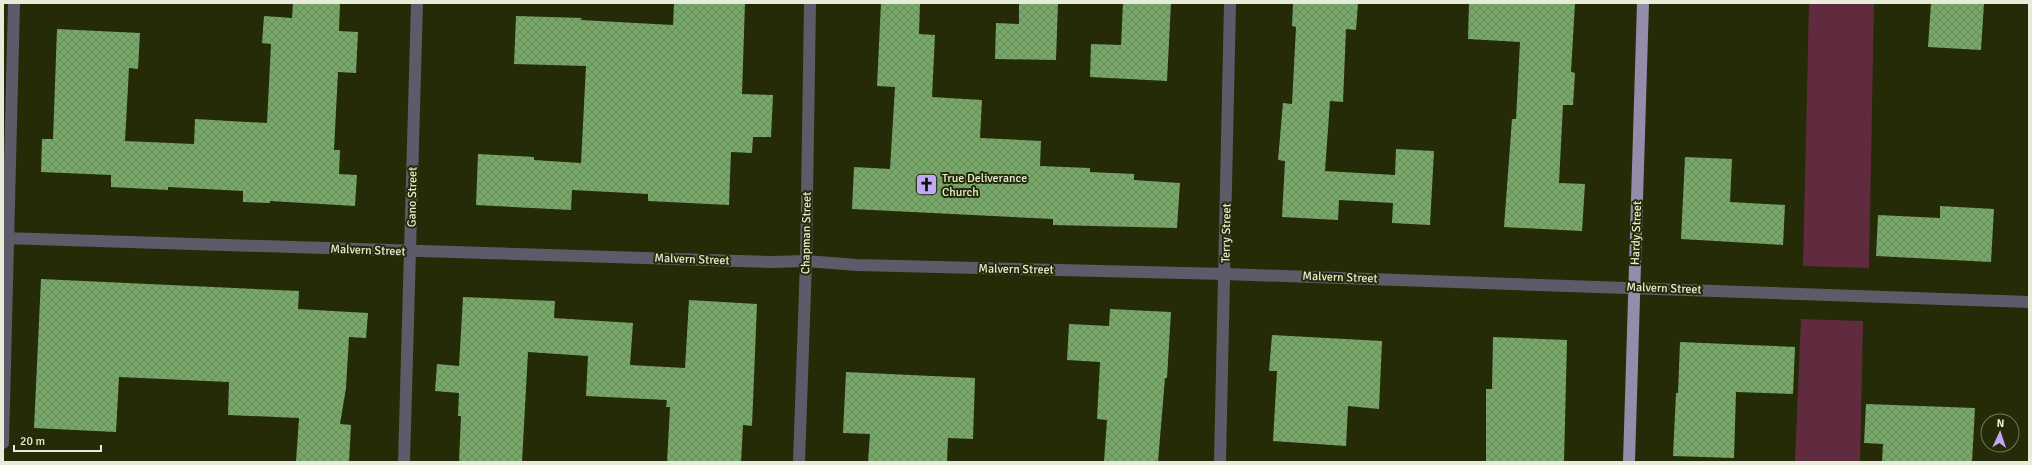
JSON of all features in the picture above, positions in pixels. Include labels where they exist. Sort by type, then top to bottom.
[{"type":"main road","name":"Hardy Street","points":[[1629,462],[1643,3]]},
{"type":"street","points":[[3,443],[8,97],[14,3]]},
{"type":"street","name":"Gano Street","points":[[404,462],[417,3]]},
{"type":"street","name":"Chapman Street","points":[[799,462],[806,261],[810,3]]},
{"type":"street","name":"Terry Street","points":[[1220,462],[1230,3]]},
{"type":"street","name":"Malvern Street","points":[[6,238],[771,262],[806,261],[857,265],[1225,274],[1634,287],[2029,302]]},
{"type":"shaded area","points":[[1809,3],[1874,3],[1869,268],[1803,266]]},
{"type":"shaded area","points":[[1801,319],[1863,321],[1860,462],[1795,462]]},
{"type":"building","points":[[293,3],[340,3],[339,31],[358,32],[356,73],[338,72],[334,150],[340,150],[339,174],[357,175],[355,206],[270,201],[270,203],[243,202],[243,191],[168,187],[168,190],[111,187],[111,175],[41,172],[42,139],[53,139],[57,29],[140,33],[138,69],[129,68],[125,141],[194,144],[195,119],[267,123],[271,44],[262,43],[264,16],[292,18]]},
{"type":"building","points":[[674,3],[745,3],[742,94],[773,95],[771,137],[753,137],[752,153],[731,152],[729,205],[648,201],[648,194],[572,190],[571,210],[476,205],[478,154],[534,157],[534,160],[581,163],[586,66],[514,64],[516,16],[582,18],[581,20],[673,25]]},
{"type":"building","points":[[881,3],[920,3],[919,34],[935,35],[932,97],[982,100],[980,138],[1041,141],[1040,166],[1090,168],[1090,172],[1134,174],[1134,180],[1180,183],[1177,228],[1053,225],[1053,219],[852,209],[854,167],[890,169],[895,87],[877,86]]},
{"type":"building","points":[[1019,3],[1058,3],[1056,60],[995,59],[996,23],[1019,24]]},
{"type":"building","points":[[1123,3],[1171,3],[1167,81],[1090,77],[1091,44],[1121,45]]},
{"type":"building","points":[[1293,3],[1358,3],[1356,30],[1346,29],[1343,102],[1330,101],[1325,171],[1395,175],[1396,149],[1434,151],[1430,225],[1392,223],[1393,203],[1339,200],[1338,220],[1282,217],[1285,161],[1278,160],[1283,103],[1292,104],[1296,27],[1292,26]]},
{"type":"building","points":[[1469,3],[1575,3],[1571,72],[1575,73],[1573,105],[1563,105],[1559,183],[1585,184],[1582,231],[1504,227],[1512,119],[1516,119],[1520,42],[1468,39]]},
{"type":"building","points":[[1931,3],[1984,3],[1981,50],[1928,47]]},
{"type":"building","points":[[1685,157],[1732,159],[1730,202],[1785,205],[1783,245],[1681,239]]},
{"type":"building","points":[[1940,206],[1994,209],[1991,262],[1876,256],[1878,215],[1940,218]]},
{"type":"building","points":[[41,279],[299,291],[298,309],[368,313],[366,338],[349,337],[346,388],[340,424],[351,425],[349,462],[296,462],[299,418],[228,415],[229,382],[119,377],[116,432],[34,428]]},
{"type":"building","points":[[463,297],[555,301],[554,318],[633,323],[630,365],[685,368],[689,300],[757,304],[752,426],[743,425],[741,462],[667,462],[670,407],[666,407],[667,400],[586,396],[588,356],[528,352],[522,462],[459,462],[461,416],[458,416],[459,393],[435,391],[437,364],[459,366]]},
{"type":"building","points":[[1110,309],[1171,312],[1167,378],[1165,378],[1158,462],[1104,462],[1107,420],[1097,419],[1100,362],[1067,360],[1069,324],[1109,326]]},
{"type":"building","points":[[1272,335],[1382,341],[1379,409],[1348,406],[1346,446],[1273,441],[1277,371],[1269,371]]},
{"type":"building","points":[[1493,337],[1567,340],[1564,462],[1486,462],[1486,389],[1492,389]]},
{"type":"building","points":[[1680,342],[1795,347],[1793,394],[1736,392],[1734,458],[1673,456]]},
{"type":"building","points":[[846,372],[975,378],[973,439],[948,438],[947,462],[868,462],[870,434],[843,433]]},
{"type":"building","points":[[1866,404],[1975,408],[1972,462],[1882,462],[1883,444],[1864,443]]},
{"type":"place","name":"True Deliverance Church","points":[[926,185]]}]
